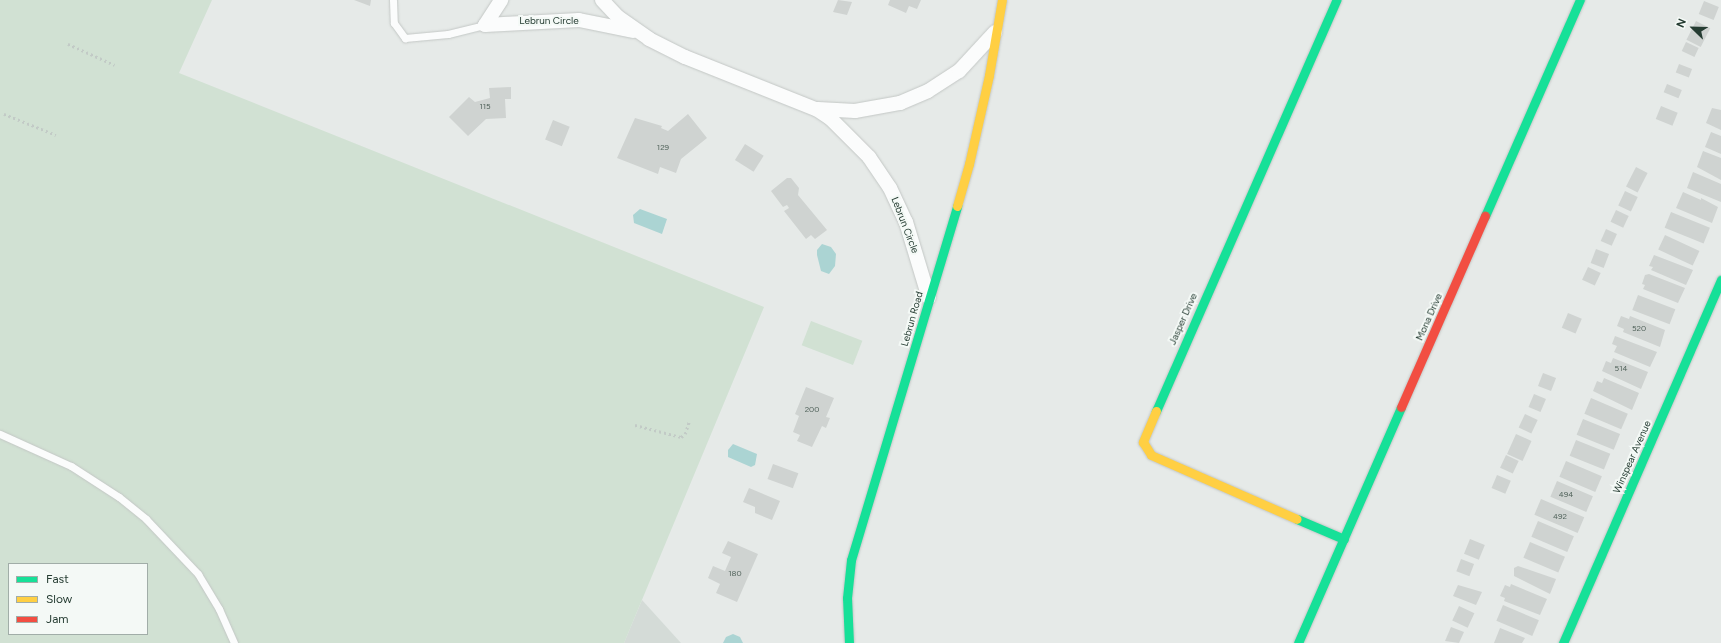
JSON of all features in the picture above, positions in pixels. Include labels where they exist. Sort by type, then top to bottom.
[{"type":"street","points":[[485,24],[501,0]]},
{"type":"street","name":"Lebrun Circle","points":[[602,0],[618,17],[641,34],[685,57],[816,109],[830,118],[869,157],[890,188],[906,222],[929,298]]},
{"type":"street","name":"Lebrun Road","points":[[849,643],[847,598],[852,560],[969,164],[999,26],[1002,0]]},
{"type":"street","name":"Jasper Drive","points":[[1336,0],[1143,442],[1151,455],[1160,460],[1344,539]]},
{"type":"street","name":"Mona Drive","points":[[1298,643],[1580,0]]},
{"type":"street","name":"Lebrun Circle","points":[[485,24],[579,20],[641,34]]},
{"type":"street","name":"Lebrun Circle","points":[[816,109],[855,111],[877,108],[900,103],[928,91],[959,71],[999,26]]},
{"type":"street","name":"Winspear Avenue","points":[[1563,643],[1717,299],[1721,280]]},
{"type":"lane","points":[[393,0],[394,23],[405,38],[448,34],[485,24]]},
{"type":"lane","points":[[0,434],[71,466],[119,497],[146,519],[198,574],[219,609],[234,643]]},
{"type":"path","points":[[68,44],[115,65]]},
{"type":"path","points":[[4,114],[56,135]]},
{"type":"path","points":[[635,425],[681,437],[685,434],[689,422]]},
{"type":"shaded area","points":[[642,600],[681,643],[624,643]]},
{"type":"green space","points":[[0,0],[212,0],[179,73],[764,307],[624,643],[0,643]]},
{"type":"green space","points":[[811,321],[862,341],[853,365],[802,345]]},
{"type":"water","points":[[640,209],[667,219],[662,234],[634,223],[633,215]]},
{"type":"water","points":[[822,244],[831,247],[836,254],[835,266],[829,274],[821,271],[817,255],[817,250]]},
{"type":"water","points":[[733,444],[757,454],[755,465],[751,467],[728,457],[728,450]]},
{"type":"water","points":[[733,634],[740,637],[743,643],[723,643],[726,637]]},
{"type":"building","points":[[354,0],[371,0],[370,6]]},
{"type":"building","points":[[838,0],[852,2],[847,15],[833,12]]},
{"type":"building","points":[[890,0],[921,0],[917,9],[909,6],[906,13],[888,5]]},
{"type":"building","points":[[1704,1],[1719,7],[1714,20],[1699,14]]},
{"type":"building","points":[[1696,21],[1710,28],[1701,47],[1686,40]]},
{"type":"building","points":[[1686,42],[1699,48],[1694,57],[1682,51]]},
{"type":"building","points":[[1679,64],[1692,69],[1689,77],[1676,72]]},
{"type":"building","points":[[1667,84],[1682,90],[1678,98],[1664,92]]},
{"type":"building","points":[[511,87],[511,99],[505,99],[506,118],[486,119],[468,136],[449,117],[469,97],[475,102],[490,98],[489,88]]},
{"type":"building","points":[[1661,106],[1678,113],[1672,126],[1656,119]]},
{"type":"building","points":[[1712,108],[1721,110],[1721,130],[1706,123]]},
{"type":"building","points":[[688,114],[707,138],[681,159],[676,173],[660,167],[658,174],[617,158],[635,118],[662,126],[661,128],[668,131]]},
{"type":"building","points":[[553,120],[570,127],[562,146],[545,139]]},
{"type":"building","points":[[1711,132],[1721,136],[1721,154],[1705,147]]},
{"type":"building","points":[[745,144],[764,156],[754,172],[735,160]]},
{"type":"building","points":[[1703,151],[1721,158],[1721,180],[1697,167]]},
{"type":"building","points":[[1636,167],[1648,173],[1638,193],[1626,187]]},
{"type":"building","points":[[1693,172],[1721,184],[1721,202],[1687,188]]},
{"type":"building","points":[[787,178],[791,178],[799,188],[798,195],[827,230],[815,239],[811,235],[806,239],[784,211],[789,208],[787,205],[783,207],[771,191]]},
{"type":"building","points":[[1625,191],[1638,197],[1631,211],[1618,206]]},
{"type":"building","points":[[1683,192],[1701,200],[1701,198],[1718,207],[1712,223],[1676,208]]},
{"type":"building","points":[[1616,210],[1629,216],[1623,228],[1611,222]]},
{"type":"building","points":[[1671,212],[1710,228],[1704,243],[1665,228]]},
{"type":"building","points":[[1606,229],[1617,234],[1612,246],[1601,241]]},
{"type":"building","points":[[1665,235],[1699,251],[1693,266],[1658,250]]},
{"type":"building","points":[[1596,249],[1609,254],[1604,268],[1591,263]]},
{"type":"building","points":[[1654,255],[1693,270],[1686,285],[1651,270],[1653,267],[1649,266]]},
{"type":"building","points":[[1588,267],[1601,273],[1595,286],[1582,280]]},
{"type":"building","points":[[1649,274],[1685,288],[1678,303],[1643,289],[1645,285],[1642,284],[1645,275]]},
{"type":"building","points":[[1638,295],[1675,309],[1670,324],[1632,310]]},
{"type":"building","points":[[1568,313],[1582,319],[1576,334],[1562,328]]},
{"type":"building","points":[[1621,316],[1629,319],[1630,316],[1665,330],[1660,347],[1623,332],[1624,329],[1617,326]]},
{"type":"building","points":[[1615,336],[1657,352],[1650,367],[1614,352],[1617,346],[1612,344]]},
{"type":"building","points":[[1613,358],[1648,372],[1641,389],[1602,371],[1606,361],[1611,363]]},
{"type":"building","points":[[1543,373],[1556,378],[1551,391],[1538,386]]},
{"type":"building","points":[[1604,378],[1639,393],[1632,410],[1593,391],[1597,381],[1602,383]]},
{"type":"building","points":[[806,387],[834,398],[826,417],[830,418],[826,428],[822,426],[812,447],[797,441],[800,435],[793,432],[799,416],[795,414]]},
{"type":"building","points":[[1534,394],[1546,399],[1540,412],[1529,407]]},
{"type":"building","points":[[1591,398],[1628,414],[1621,429],[1584,414]]},
{"type":"building","points":[[1525,414],[1538,420],[1531,434],[1519,428]]},
{"type":"building","points":[[1583,419],[1620,434],[1614,450],[1577,435]]},
{"type":"building","points":[[1516,434],[1532,441],[1523,461],[1507,454]]},
{"type":"building","points":[[1576,440],[1610,454],[1604,470],[1570,456]]},
{"type":"building","points":[[1506,455],[1519,461],[1513,474],[1500,468]]},
{"type":"building","points":[[1566,461],[1602,476],[1595,492],[1559,477]]},
{"type":"building","points":[[773,464],[798,473],[793,488],[768,479]]},
{"type":"building","points":[[1497,475],[1511,481],[1505,494],[1492,488]]},
{"type":"building","points":[[1557,481],[1593,496],[1586,512],[1550,497]]},
{"type":"building","points":[[749,488],[780,501],[772,520],[755,513],[755,507],[743,502]]},
{"type":"building","points":[[1541,499],[1584,517],[1578,533],[1534,515]]},
{"type":"building","points":[[1538,521],[1574,536],[1567,552],[1531,537]]},
{"type":"building","points":[[1470,539],[1485,545],[1479,560],[1464,554]]},
{"type":"building","points":[[728,541],[758,554],[737,602],[716,593],[720,584],[708,578],[713,566],[725,571],[731,557],[722,553]]},
{"type":"building","points":[[1530,542],[1565,557],[1558,572],[1523,558]]},
{"type":"building","points":[[1461,559],[1474,564],[1469,576],[1456,571]]},
{"type":"building","points":[[1518,566],[1556,579],[1550,594],[1514,576],[1514,568]]},
{"type":"building","points":[[1511,584],[1547,599],[1540,615],[1504,601],[1505,598],[1500,596],[1505,585],[1510,587]]},
{"type":"building","points":[[1458,585],[1482,592],[1476,605],[1453,596]]},
{"type":"building","points":[[1503,605],[1539,620],[1532,636],[1496,621]]},
{"type":"building","points":[[1459,606],[1474,613],[1468,628],[1452,621]]},
{"type":"building","points":[[1451,627],[1464,632],[1459,643],[1445,641]]},
{"type":"building","points":[[1500,628],[1525,638],[1522,643],[1494,643]]},
{"type":"traffic: fast","points":[[1156,411],[1336,0]]},
{"type":"traffic: fast","points":[[1485,216],[1580,0]]},
{"type":"traffic: fast","points":[[849,643],[847,598],[851,560],[957,206]]},
{"type":"traffic: fast","points":[[1563,643],[1721,280]]},
{"type":"traffic: fast","points":[[1298,643],[1401,407]]},
{"type":"traffic: fast","points":[[1297,519],[1344,539]]},
{"type":"traffic: slow","points":[[957,206],[969,164],[989,75],[1002,0]]},
{"type":"traffic: slow","points":[[1156,411],[1143,442],[1151,455],[1297,519]]},
{"type":"traffic: jam","points":[[1401,407],[1485,216]]}]
